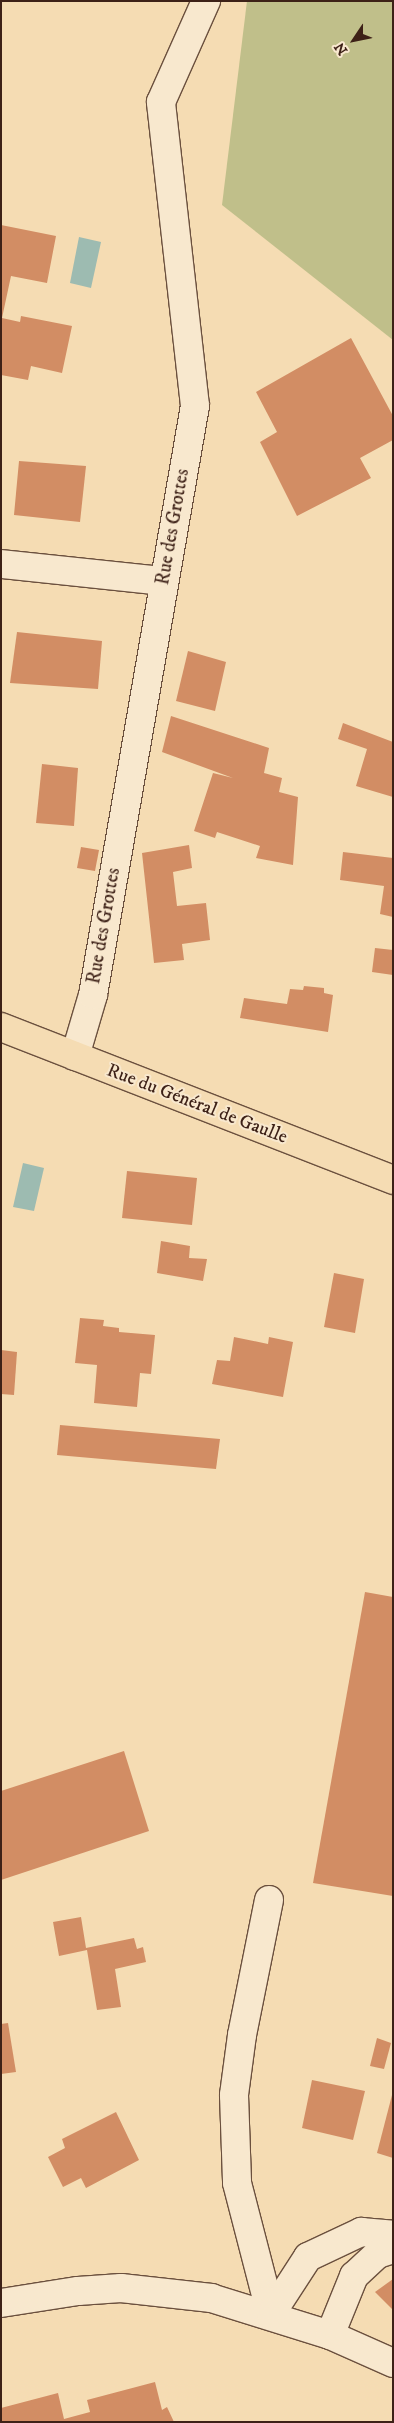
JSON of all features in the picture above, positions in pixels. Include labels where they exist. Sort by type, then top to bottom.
[{"type":"main road","name":"Rue du Général de Gaulle","points":[[1,1026],[393,1180]]},
{"type":"street","name":"Rue des Grottes","points":[[74,1056],[93,995],[195,406],[161,102],[206,1]]},
{"type":"street","points":[[1,564],[164,581]]},
{"type":"street","points":[[269,1900],[242,2035],[234,2094],[236,2182],[270,2314]]},
{"type":"street","points":[[270,2314],[308,2257],[361,2232],[393,2235]]},
{"type":"street","points":[[330,2335],[354,2276],[378,2254],[393,2249]]},
{"type":"street","points":[[1,2303],[78,2290],[121,2288],[211,2298],[270,2314],[330,2335],[393,2363]]},
{"type":"shaded area","points":[[247,1],[393,1],[393,340],[222,205]]},
{"type":"water","points":[[79,237],[101,242],[91,288],[70,283]]},
{"type":"water","points":[[23,1163],[44,1168],[34,1211],[13,1207]]},
{"type":"building","points":[[1,225],[56,236],[47,283],[11,276],[2,318],[20,322],[21,316],[72,326],[62,373],[31,366],[28,380],[1,375]]},
{"type":"building","points":[[351,338],[393,416],[393,440],[360,458],[371,478],[297,516],[260,442],[277,432],[256,392]]},
{"type":"building","points":[[19,461],[86,466],[80,522],[14,515]]},
{"type":"building","points":[[17,632],[102,641],[98,689],[10,683]]},
{"type":"building","points":[[188,651],[226,662],[215,711],[176,701]]},
{"type":"building","points":[[171,716],[269,748],[264,773],[282,778],[279,792],[298,797],[293,865],[256,858],[260,846],[217,832],[215,838],[194,831],[213,773],[233,778],[162,752]]},
{"type":"building","points":[[343,723],[393,742],[393,797],[356,786],[367,749],[338,739]]},
{"type":"building","points":[[42,764],[78,768],[74,826],[36,823]]},
{"type":"building","points":[[189,845],[192,868],[173,872],[177,906],[206,903],[210,940],[182,944],[184,960],[154,963],[142,853]]},
{"type":"building","points":[[81,847],[99,850],[95,871],[77,868]]},
{"type":"building","points":[[343,852],[393,858],[393,917],[380,914],[384,886],[340,880]]},
{"type":"building","points":[[375,948],[393,950],[393,975],[372,972]]},
{"type":"building","points":[[304,986],[324,988],[324,993],[333,995],[328,1032],[240,1018],[244,998],[287,1004],[290,989],[303,990]]},
{"type":"building","points":[[127,1171],[197,1178],[192,1225],[122,1218]]},
{"type":"building","points":[[161,1241],[190,1246],[189,1258],[207,1259],[203,1281],[157,1273]]},
{"type":"building","points":[[334,1273],[364,1279],[355,1333],[324,1327]]},
{"type":"building","points":[[80,1318],[104,1320],[103,1326],[119,1328],[119,1332],[155,1335],[151,1374],[140,1373],[137,1407],[94,1403],[97,1365],[75,1363]]},
{"type":"building","points":[[234,1337],[268,1344],[269,1337],[293,1342],[283,1397],[212,1384],[217,1360],[230,1361]]},
{"type":"building","points":[[1,1350],[17,1352],[14,1395],[1,1394]]},
{"type":"building","points":[[60,1425],[220,1439],[216,1469],[57,1455]]},
{"type":"building","points":[[365,1592],[393,1597],[393,1896],[313,1883]]},
{"type":"building","points":[[124,1751],[149,1831],[1,1880],[1,1791]]},
{"type":"building","points":[[81,1917],[86,1948],[134,1938],[137,1949],[143,1947],[146,1962],[115,1969],[121,2007],[97,2010],[87,1950],[59,1956],[53,1922]]},
{"type":"building","points":[[8,2023],[16,2072],[1,2074],[1,2024]]},
{"type":"building","points":[[377,2038],[391,2043],[384,2069],[370,2066]]},
{"type":"building","points":[[312,2080],[365,2091],[353,2140],[302,2128]]},
{"type":"building","points":[[393,2095],[393,2158],[377,2153]]},
{"type":"building","points":[[116,2112],[139,2160],[86,2188],[81,2178],[63,2187],[48,2157],[65,2148],[62,2139]]},
{"type":"building","points":[[393,2279],[393,2308],[392,2309],[375,2292]]},
{"type":"building","points":[[155,2382],[162,2410],[167,2407],[174,2422],[1,2422],[1,2408],[58,2393],[64,2419],[90,2412],[87,2400]]}]
